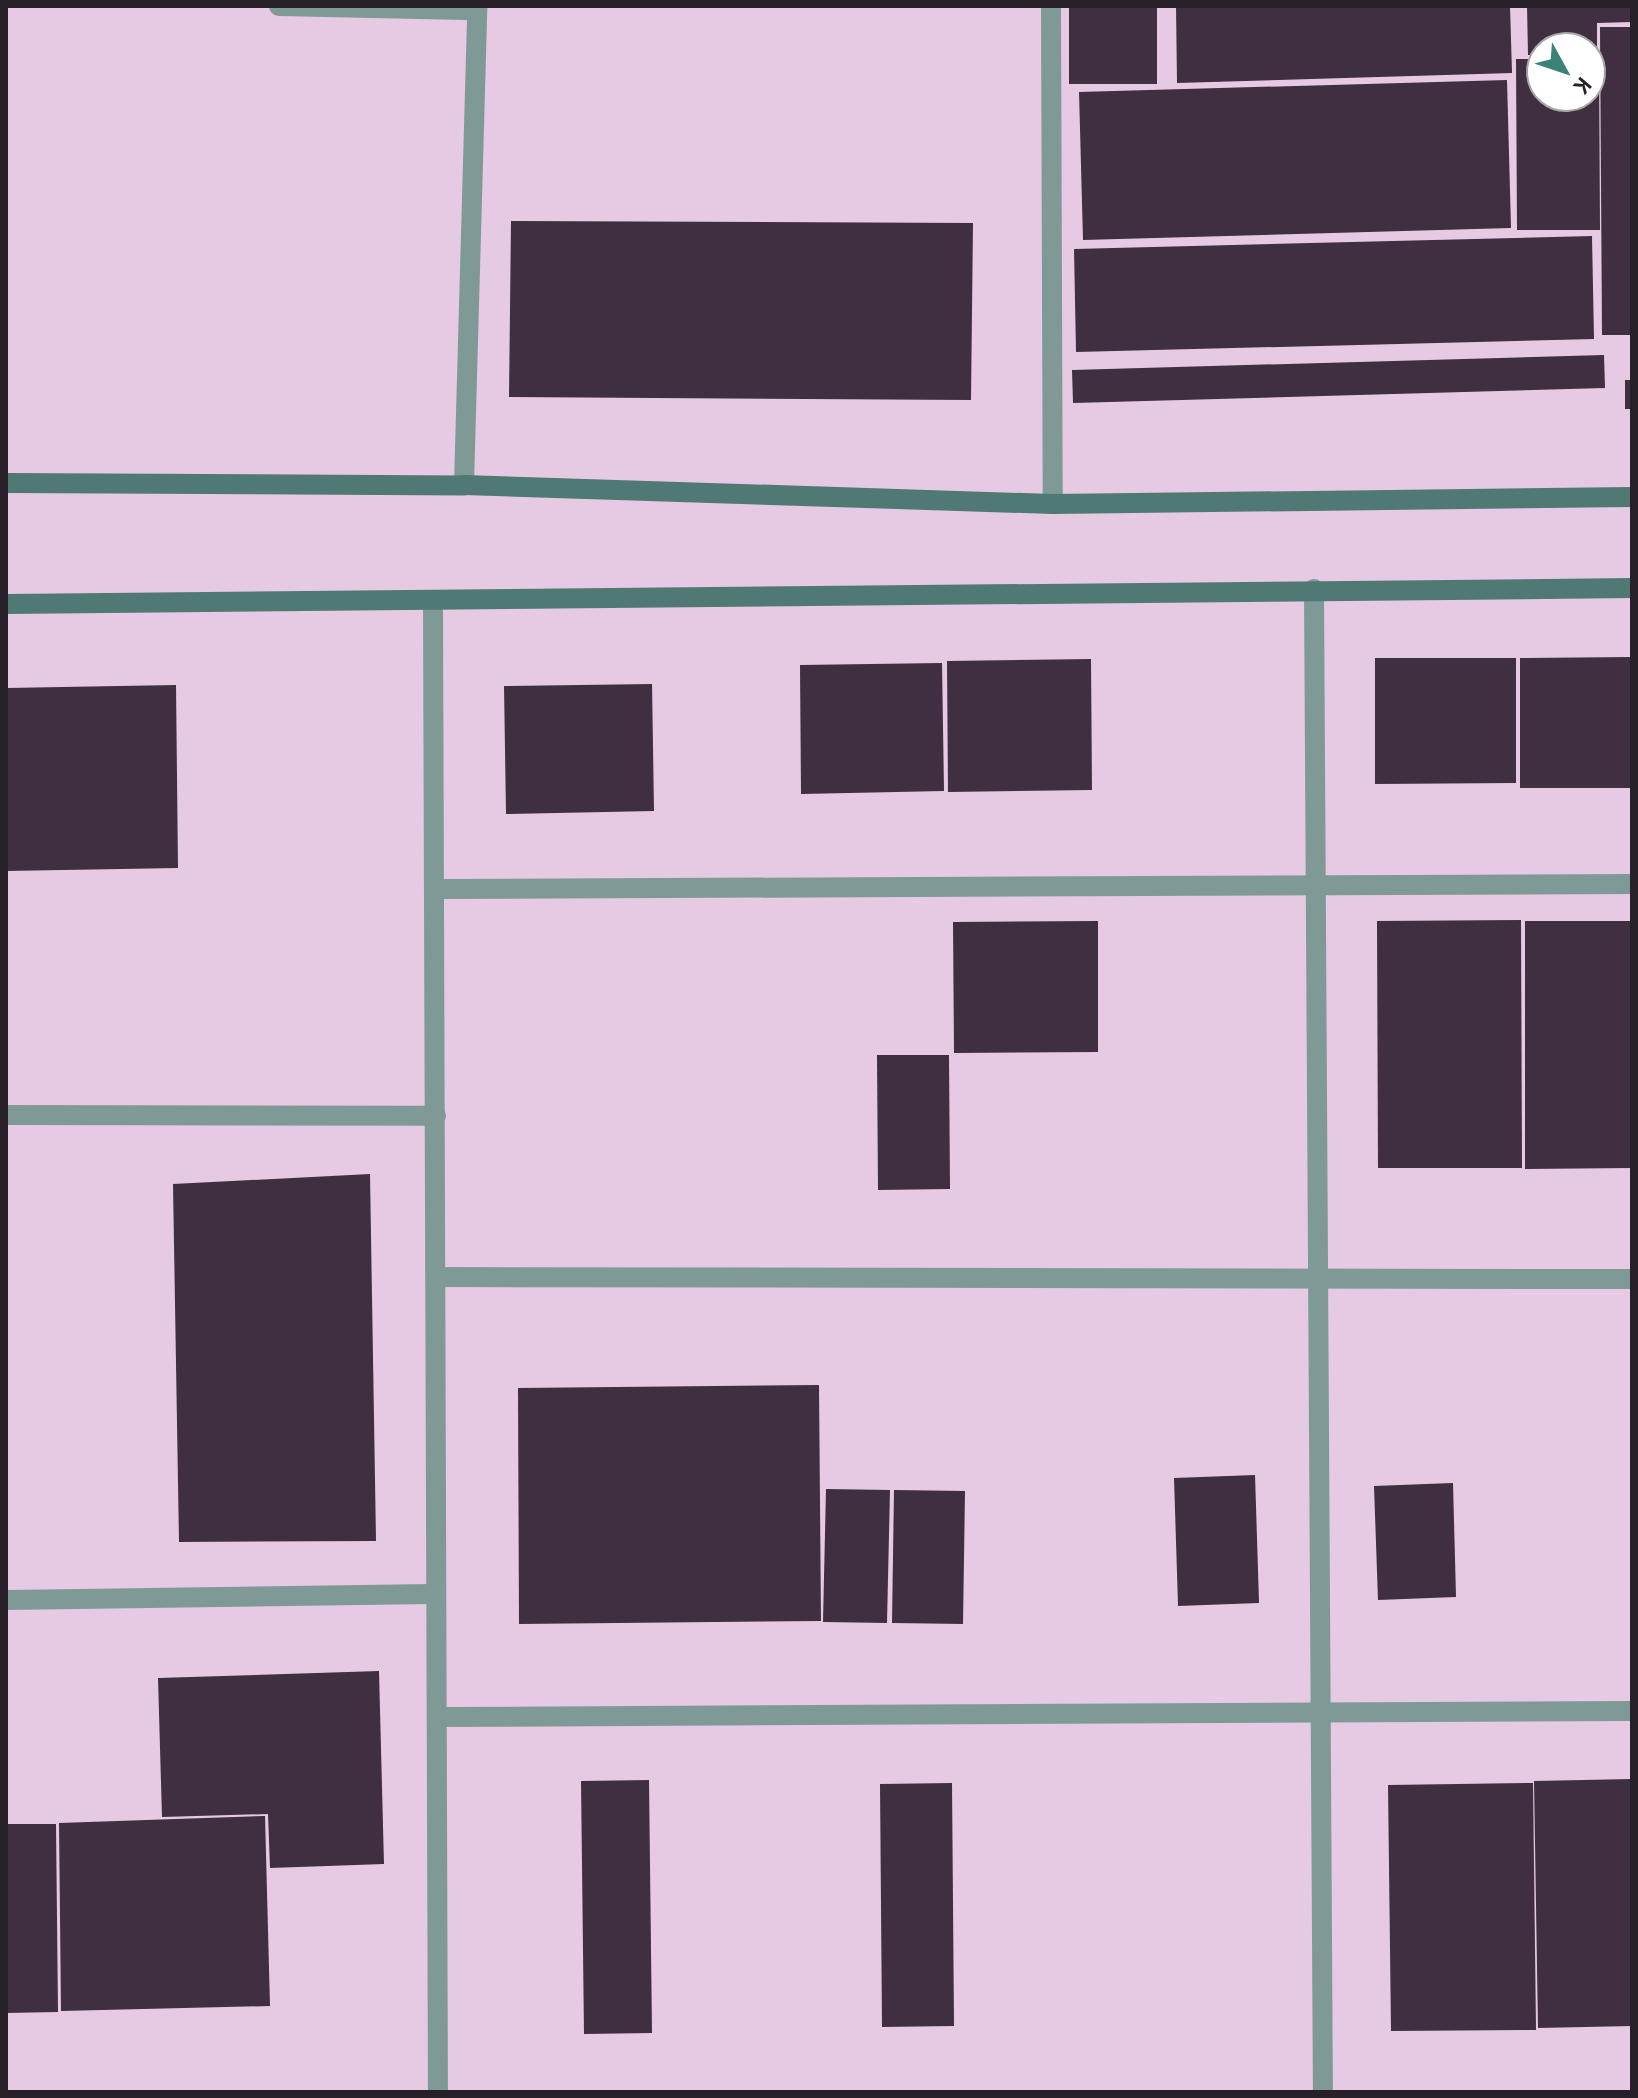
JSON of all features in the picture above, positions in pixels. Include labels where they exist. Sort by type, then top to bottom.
[{"type":"main road","points":[[6,483],[464,485],[1053,504],[1632,497]]},
{"type":"main road","points":[[6,604],[1632,588]]},
{"type":"street","points":[[279,6],[477,8],[464,485]]},
{"type":"street","points":[[1051,6],[1053,504]]},
{"type":"street","points":[[1314,589],[1321,885],[1323,2092]]},
{"type":"street","points":[[433,602],[436,1277],[432,1594],[437,1717],[438,2092]]},
{"type":"street","points":[[435,889],[1632,884]]},
{"type":"street","points":[[6,1115],[436,1116]]},
{"type":"street","points":[[436,1277],[1632,1279]]},
{"type":"street","points":[[6,1600],[432,1594]]},
{"type":"street","points":[[437,1717],[1632,1711]]},
{"type":"shaded area","points":[[6,6],[1632,6],[1632,2092],[6,2092]]},
{"type":"building","points":[[1069,6],[1157,6],[1157,84],[1069,84]]},
{"type":"building","points":[[1176,6],[1510,6],[1512,73],[1177,83]]},
{"type":"building","points":[[1527,6],[1632,6],[1632,22],[1597,23],[1597,32],[1528,32]]},
{"type":"building","points":[[1600,27],[1632,27],[1632,335],[1602,335],[1601,112],[1606,112],[1606,32],[1600,32]]},
{"type":"building","points":[[1516,59],[1526,59],[1526,112],[1599,112],[1600,230],[1517,230]]},
{"type":"building","points":[[1507,80],[1511,228],[1083,240],[1079,92]]},
{"type":"building","points":[[511,221],[973,223],[971,400],[509,397]]},
{"type":"building","points":[[1592,236],[1594,339],[1076,352],[1074,249]]},
{"type":"building","points":[[1604,355],[1605,388],[1073,403],[1072,370]]},
{"type":"building","points":[[1625,380],[1632,380],[1632,409],[1625,409]]},
{"type":"building","points":[[1632,657],[1632,788],[1520,788],[1520,658]]},
{"type":"building","points":[[1375,658],[1516,658],[1516,783],[1375,784]]},
{"type":"building","points":[[1091,659],[1092,790],[948,792],[947,661]]},
{"type":"building","points":[[942,663],[944,791],[801,794],[800,665]]},
{"type":"building","points":[[652,684],[654,811],[506,814],[504,686]]},
{"type":"building","points":[[176,685],[178,868],[6,871],[6,688]]},
{"type":"building","points":[[1521,920],[1522,1168],[1378,1168],[1377,921]]},
{"type":"building","points":[[1098,921],[1098,1052],[954,1053],[953,922]]},
{"type":"building","points":[[1525,921],[1632,921],[1632,1168],[1525,1169]]},
{"type":"building","points":[[877,1055],[949,1055],[950,1189],[878,1190]]},
{"type":"building","points":[[370,1174],[376,1541],[179,1542],[173,1184]]},
{"type":"building","points":[[819,1385],[821,1621],[519,1624],[518,1388]]},
{"type":"building","points":[[1255,1475],[1259,1603],[1178,1606],[1174,1478]]},
{"type":"building","points":[[1453,1483],[1456,1597],[1378,1600],[1374,1486]]},
{"type":"building","points":[[826,1489],[890,1490],[887,1623],[823,1622]]},
{"type":"building","points":[[894,1490],[965,1491],[963,1624],[892,1623]]},
{"type":"building","points":[[379,1671],[384,1864],[270,1868],[268,1814],[162,1817],[158,1678]]},
{"type":"building","points":[[1632,1779],[1632,2026],[1538,2028],[1534,1781]]},
{"type":"building","points":[[649,1780],[652,2033],[584,2034],[581,1781]]},
{"type":"building","points":[[952,1783],[954,2026],[882,2027],[880,1784]]},
{"type":"building","points":[[1533,1783],[1536,2030],[1391,2031],[1388,1785]]},
{"type":"building","points":[[265,1816],[270,2006],[61,2011],[59,1823]]},
{"type":"building","points":[[6,1824],[56,1824],[58,2012],[6,2013]]}]
